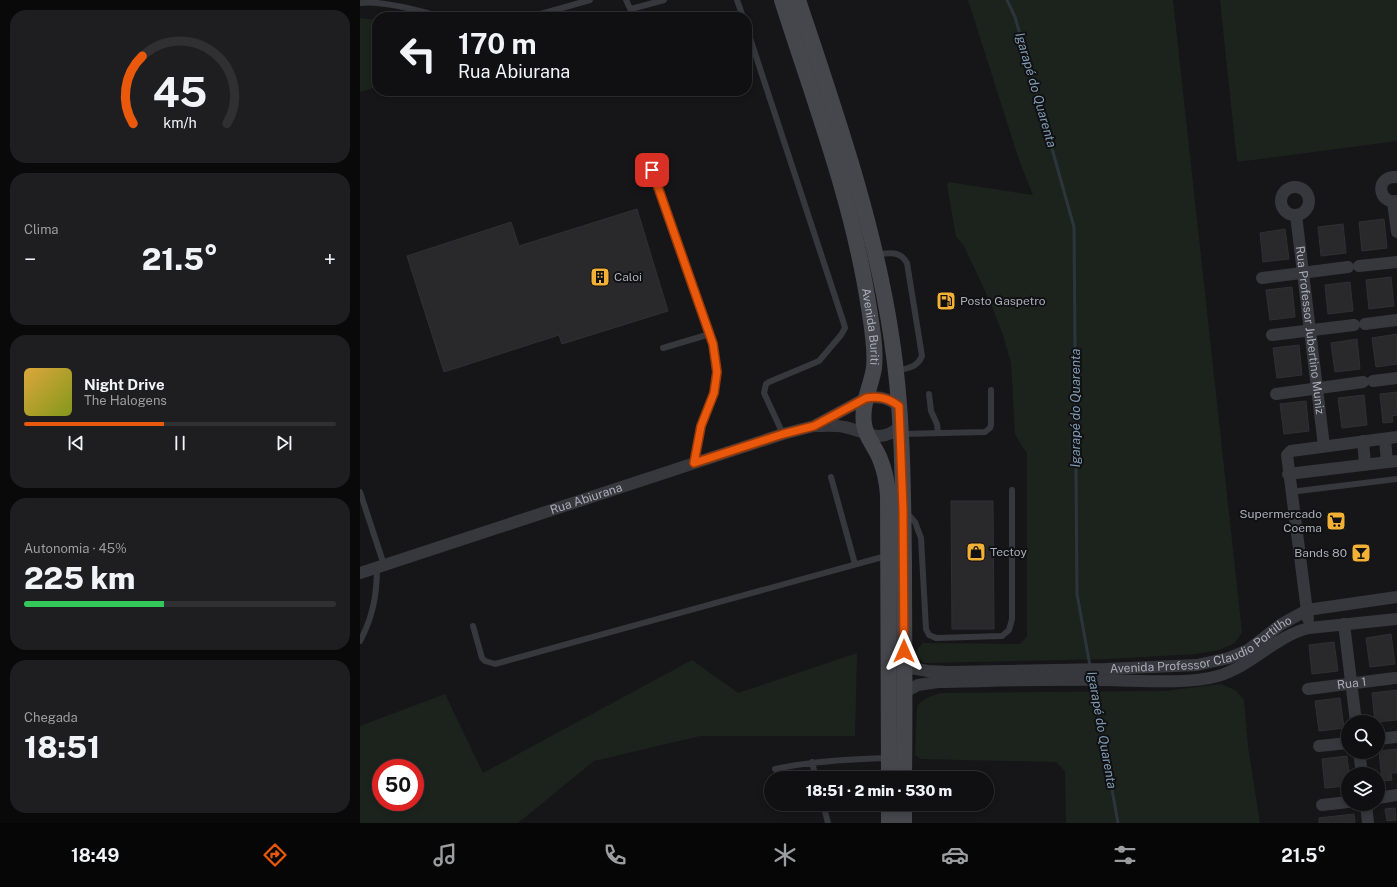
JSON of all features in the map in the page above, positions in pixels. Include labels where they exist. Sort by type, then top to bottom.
[{"type":"main road","name":"Avenida Buriti","points":[[782,0],[832,151],[856,242],[869,308],[874,352],[874,368],[863,411],[864,425],[867,434],[881,460],[886,476],[888,494],[889,771]]},
{"type":"main road","name":"Avenida Buriti","points":[[798,0],[857,184],[885,300],[896,372],[899,406],[903,509],[905,692],[904,771]]},
{"type":"main road","points":[[889,811],[889,823]]},
{"type":"main road","points":[[904,811],[904,823]]},
{"type":"street","points":[[1397,177],[1385,179],[1381,190],[1383,196],[1387,200],[1395,201],[1397,232]]},
{"type":"street","name":"Rua Professor Jubertino Muniz","points":[[1296,215],[1324,446]]},
{"type":"street","points":[[1262,278],[1397,262]]},
{"type":"street","points":[[1272,335],[1397,320]]},
{"type":"street","points":[[1276,394],[1397,378]]},
{"type":"street","name":"Rua Abiurana","points":[[360,573],[783,434],[814,426],[866,398],[884,398],[891,400],[899,406]]},
{"type":"street","name":"Rua Abiurana","points":[[814,426],[843,426],[867,434],[884,436],[900,431]]},
{"type":"street","points":[[1309,628],[1286,457],[1291,451],[1397,437]]},
{"type":"street","points":[[1288,474],[1392,461],[1385,439]]},
{"type":"street","points":[[1363,441],[1365,464]]},
{"type":"street","name":"Avenida Professor Claudio Portilho","points":[[1103,675],[1197,664],[1229,658],[1248,650],[1280,625],[1307,610],[1397,597]]},
{"type":"street","points":[[1380,599],[1381,620]]},
{"type":"street","name":"Avenida Professor Claudio Portilho","points":[[1103,675],[1184,681],[1219,676],[1248,662],[1298,630],[1397,619]]},
{"type":"street","points":[[1344,624],[1355,715]]},
{"type":"street","points":[[904,667],[928,671],[948,672],[1103,675]]},
{"type":"street","points":[[905,692],[918,685],[938,682],[1073,675]]},
{"type":"street","name":"Rua 1","points":[[1308,689],[1395,678]]},
{"type":"street","points":[[1385,738],[1397,737]]},
{"type":"street","points":[[1319,746],[1341,744]]},
{"type":"street","points":[[1385,797],[1397,795]]},
{"type":"street","points":[[1322,805],[1341,803]]},
{"type":"street","points":[[1367,811],[1368,823]]},
{"type":"lane","points":[[548,12],[590,0]]},
{"type":"lane","points":[[626,0],[633,12]]},
{"type":"lane","points":[[632,9],[664,0]]},
{"type":"lane","points":[[737,0],[741,12]]},
{"type":"lane","points":[[360,3],[377,2],[403,6],[424,12]]},
{"type":"lane","points":[[752,44],[844,324],[842,335],[819,362],[766,384],[764,392],[783,434]]},
{"type":"lane","points":[[652,170],[713,344],[717,372],[714,393],[699,433],[694,463]]},
{"type":"lane","points":[[875,255],[896,253],[905,258],[907,263],[922,356],[918,364],[896,372]]},
{"type":"lane","points":[[663,348],[710,334]]},
{"type":"lane","points":[[900,431],[938,433],[988,431],[991,425],[991,390]]},
{"type":"lane","points":[[929,394],[931,411],[937,424],[938,433]]},
{"type":"lane","points":[[831,477],[855,564]]},
{"type":"lane","points":[[1290,492],[1397,479]]},
{"type":"lane","points":[[903,509],[915,522],[921,538],[926,629],[929,635],[936,638],[1002,636],[1009,630],[1012,620],[1012,490]]},
{"type":"lane","points":[[360,492],[381,566],[374,608],[368,626],[360,641]]},
{"type":"lane","points":[[473,626],[482,658],[485,661],[495,664],[888,555]]},
{"type":"lane","points":[[775,769],[812,762],[889,758]]},
{"type":"lane","points":[[812,762],[814,771]]},
{"type":"lane","points":[[825,811],[828,823]]},
{"type":"shaded area","points":[[968,0],[1173,0],[1242,632],[1235,643],[1219,650],[1196,654],[1108,659],[924,663],[917,657],[917,650],[923,643],[1020,644],[1027,637],[1027,453],[1015,434],[1011,363],[1003,335],[991,304],[964,246],[956,237],[947,185],[948,182],[1033,195],[1019,160]]},
{"type":"shaded area","points":[[1220,0],[1397,0],[1397,141],[1237,162]]},
{"type":"shaded area","points":[[360,18],[372,19],[372,88],[360,92]]},
{"type":"shaded area","points":[[857,653],[855,736],[700,736],[594,761],[518,823],[360,823],[360,726],[445,694],[483,773],[692,660],[738,693]]},
{"type":"shaded area","points":[[1221,684],[1235,690],[1244,700],[1248,747],[1260,823],[1066,823],[1065,771],[1056,762],[921,759],[915,755],[917,706],[925,699],[941,693],[1165,691]]},
{"type":"building","points":[[637,209],[668,311],[562,344],[559,335],[444,372],[407,256],[511,222],[519,246]]},
{"type":"building","points":[[1384,219],[1387,248],[1362,251],[1359,222]]},
{"type":"building","points":[[1343,224],[1346,253],[1321,256],[1318,227]]},
{"type":"building","points":[[1285,229],[1289,259],[1263,262],[1260,233]]},
{"type":"building","points":[[1391,277],[1394,306],[1369,309],[1366,280]]},
{"type":"building","points":[[1350,282],[1353,311],[1328,314],[1325,285]]},
{"type":"building","points":[[1292,287],[1295,317],[1270,320],[1266,290]]},
{"type":"building","points":[[1397,334],[1397,364],[1376,367],[1372,338]]},
{"type":"building","points":[[1357,339],[1360,369],[1335,372],[1331,343]]},
{"type":"building","points":[[1299,345],[1302,375],[1277,378],[1273,348]]},
{"type":"building","points":[[1397,392],[1397,415],[1392,416],[1393,422],[1383,423],[1380,394]]},
{"type":"building","points":[[1364,395],[1367,425],[1342,428],[1338,398]]},
{"type":"building","points":[[1306,401],[1309,431],[1284,434],[1280,404]]},
{"type":"building","points":[[951,501],[993,501],[994,629],[952,629]]},
{"type":"building","points":[[1391,634],[1395,664],[1370,667],[1366,638]]},
{"type":"building","points":[[1334,642],[1338,671],[1312,674],[1309,645]]},
{"type":"building","points":[[1397,690],[1397,720],[1385,721],[1385,715],[1374,715],[1372,693]]},
{"type":"building","points":[[1340,698],[1342,715],[1341,715],[1341,728],[1319,731],[1315,701]]},
{"type":"building","points":[[1397,749],[1397,773],[1391,773],[1392,780],[1385,781],[1385,767],[1381,767],[1380,759],[1385,759],[1385,750]]},
{"type":"building","points":[[1341,757],[1341,759],[1347,759],[1348,767],[1341,767],[1341,787],[1325,788],[1322,759]]},
{"type":"building","points":[[1395,808],[1396,820],[1387,821],[1385,809]]},
{"type":"building","points":[[1354,814],[1355,823],[1319,823],[1319,818]]},
{"type":"waterway","name":"Igarapé do Quarenta","points":[[1007,0],[1015,17],[1074,227],[1077,594],[1090,666]]},
{"type":"waterway","name":"Igarapé do Quarenta","points":[[1093,683],[1118,823]]},
{"type":"place","name":"Caloi","points":[[600,277]]},
{"type":"place","name":"Posto Gaspetro","points":[[946,301]]},
{"type":"place","name":"Supermercado Coema","points":[[1336,521]]},
{"type":"place","name":"Tectoy","points":[[976,552]]},
{"type":"place","name":"Bands 80","points":[[1361,553]]},
{"type":"route","points":[[652,170],[713,344],[717,372],[714,393],[701,426],[694,463],[783,434],[814,426],[866,398],[884,398],[891,400],[899,406],[903,509],[904,651]]}]
